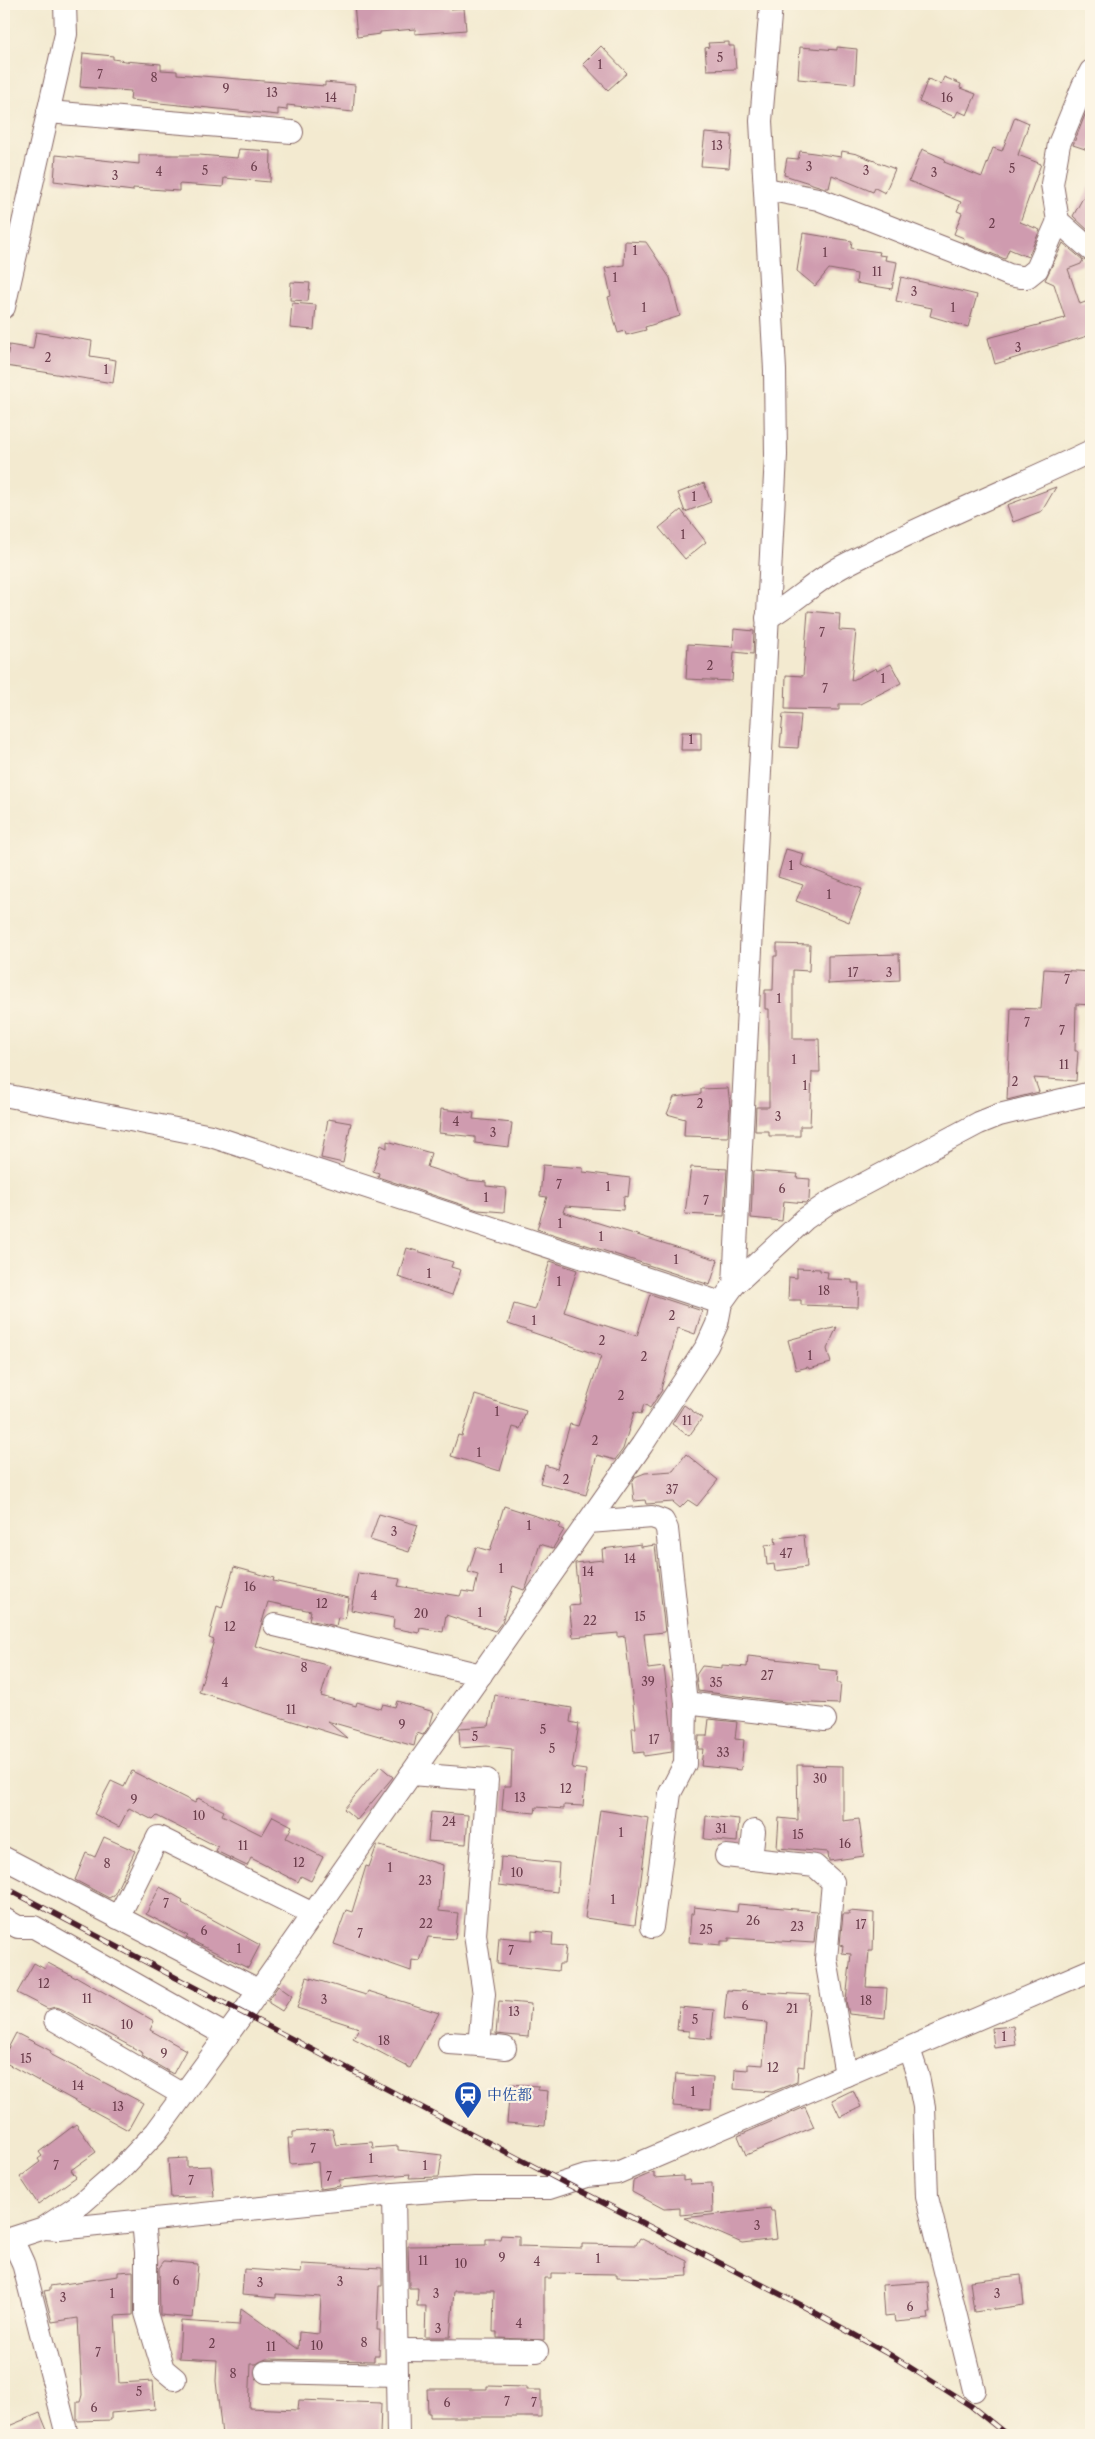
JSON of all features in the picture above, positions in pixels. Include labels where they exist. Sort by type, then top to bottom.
[{"type":"street","points":[[4,307],[66,34],[65,4]]},
{"type":"street","points":[[734,1285],[776,456],[775,370],[766,188],[760,121],[771,4]]},
{"type":"street","points":[[766,188],[818,199],[1009,275],[1027,277],[1037,268],[1058,222],[1052,184],[1059,144],[1091,71]]},
{"type":"street","points":[[48,112],[292,132]]},
{"type":"street","points":[[1058,222],[1091,250]]},
{"type":"street","points":[[767,618],[842,567],[910,533],[1026,482],[1091,450]]},
{"type":"street","points":[[67,2435],[23,2263],[8,2240],[44,2228],[103,2186],[156,2132],[227,2036],[589,1522],[707,1346],[717,1324],[722,1303],[734,1285],[805,1219],[853,1188],[979,1123],[1000,1115],[1091,1093]]},
{"type":"street","points":[[4,1095],[211,1136],[722,1303]]},
{"type":"street","points":[[589,1522],[652,1517],[663,1521],[667,1528],[686,1703],[685,1764],[670,1793],[652,1927]]},
{"type":"street","points":[[275,1625],[481,1675]]},
{"type":"street","points":[[686,1703],[825,1720]]},
{"type":"street","points":[[411,1774],[487,1780],[475,1935],[484,1994],[479,2045]]},
{"type":"street","points":[[751,1859],[754,1831]]},
{"type":"street","points":[[118,1918],[158,1837],[313,1914]]},
{"type":"street","points":[[726,1856],[815,1866],[833,1882],[826,1959],[846,2075]]},
{"type":"street","points":[[4,1858],[258,1990]]},
{"type":"street","points":[[4,1919],[18,1927],[34,1927],[227,2036]]},
{"type":"street","points":[[44,2228],[59,2229],[394,2194],[474,2188],[550,2188],[586,2176],[617,2173],[1091,1970]]},
{"type":"street","points":[[55,2020],[183,2095]]},
{"type":"street","points":[[449,2043],[505,2048]]},
{"type":"street","points":[[909,2049],[918,2076],[925,2116],[927,2197],[974,2390]]},
{"type":"street","points":[[394,2194],[398,2435]]},
{"type":"street","points":[[143,2220],[146,2252],[146,2313],[163,2369],[175,2379]]},
{"type":"street","points":[[397,2350],[537,2352]]},
{"type":"street","points":[[266,2372],[397,2375]]},
{"type":"building","points":[[354,4],[442,4],[443,7],[450,6],[450,9],[464,8],[466,30],[415,34],[415,29],[380,32],[380,34],[357,37]]},
{"type":"building","points":[[729,42],[729,46],[734,46],[736,69],[707,70],[705,48],[709,47],[708,43]]},
{"type":"building","points":[[601,46],[627,73],[608,90],[583,64]]},
{"type":"building","points":[[800,47],[837,50],[837,47],[857,49],[855,84],[798,79]]},
{"type":"building","points":[[83,53],[113,56],[113,59],[125,61],[161,64],[161,70],[177,71],[177,74],[325,86],[325,82],[355,85],[353,112],[287,105],[287,110],[278,109],[278,115],[130,100],[131,91],[80,87]]},
{"type":"building","points":[[944,77],[961,84],[960,88],[976,94],[967,115],[958,111],[955,117],[919,102],[928,79],[941,84]]},
{"type":"building","points":[[1091,100],[1091,151],[1073,145]]},
{"type":"building","points":[[1015,117],[1029,123],[1018,155],[1041,164],[1020,222],[1040,230],[1028,257],[1009,249],[1005,259],[963,242],[964,238],[954,234],[962,213],[957,211],[961,202],[909,181],[922,149],[945,159],[944,162],[982,177],[993,148],[1002,151]]},
{"type":"building","points":[[705,133],[732,135],[729,168],[701,166]]},
{"type":"building","points":[[239,149],[271,151],[270,182],[224,178],[223,187],[179,184],[179,191],[133,188],[133,191],[54,181],[56,155],[139,164],[139,155],[199,155],[237,158]]},
{"type":"building","points":[[800,151],[841,157],[842,151],[857,154],[895,169],[885,193],[875,188],[873,192],[832,175],[829,188],[825,188],[784,175],[787,158],[798,159]]},
{"type":"building","points":[[1091,183],[1091,233],[1073,216]]},
{"type":"building","points":[[803,233],[852,241],[851,248],[880,252],[879,255],[886,256],[885,260],[897,262],[892,289],[856,283],[857,274],[829,269],[815,286],[797,271]]},
{"type":"building","points":[[625,241],[646,242],[670,278],[680,316],[645,327],[646,330],[626,335],[625,331],[618,333],[608,297],[611,296],[605,268],[624,265]]},
{"type":"building","points":[[1063,243],[1083,260],[1081,264],[1068,269],[1080,304],[1091,300],[1091,335],[995,364],[988,338],[1065,318],[1054,284],[1045,280]]},
{"type":"building","points":[[901,277],[977,295],[968,327],[930,316],[932,308],[896,301]]},
{"type":"building","points":[[291,282],[310,283],[308,301],[290,300]]},
{"type":"building","points":[[292,303],[316,305],[314,330],[290,328]]},
{"type":"building","points":[[36,332],[92,341],[90,356],[116,360],[113,383],[6,366],[9,345],[33,349]]},
{"type":"building","points":[[704,483],[711,502],[685,512],[678,493]]},
{"type":"building","points":[[1056,487],[1042,511],[1013,522],[1007,505]]},
{"type":"building","points":[[681,510],[706,542],[685,559],[659,528]]},
{"type":"building","points":[[808,611],[840,614],[839,630],[856,631],[851,681],[876,668],[877,671],[891,664],[901,683],[860,704],[839,704],[839,710],[785,709],[786,675],[803,676]]},
{"type":"building","points":[[734,629],[754,631],[753,654],[734,652],[732,681],[686,679],[688,644],[733,647]]},
{"type":"building","points":[[783,714],[801,715],[798,748],[780,747]]},
{"type":"building","points":[[682,732],[701,732],[701,750],[681,750]]},
{"type":"building","points":[[786,849],[804,854],[801,865],[862,889],[849,922],[796,901],[803,885],[778,877]]},
{"type":"building","points":[[777,944],[810,945],[809,971],[793,970],[793,1039],[819,1039],[820,1072],[812,1072],[810,1126],[800,1126],[800,1136],[769,1136],[769,1131],[755,1131],[756,1107],[769,1107],[769,1009],[765,1009],[765,990],[773,990],[774,956],[777,956]]},
{"type":"building","points":[[899,954],[900,980],[828,984],[828,956]]},
{"type":"building","points":[[1044,969],[1091,972],[1091,1005],[1076,1004],[1075,1051],[1078,1051],[1076,1081],[1034,1078],[1039,1092],[1007,1100],[1011,1008],[1041,1009]]},
{"type":"building","points":[[728,1088],[730,1106],[728,1137],[684,1136],[685,1119],[667,1114],[674,1097],[701,1094],[701,1089]]},
{"type":"building","points":[[441,1109],[474,1113],[473,1119],[512,1123],[509,1147],[475,1143],[475,1137],[439,1133]]},
{"type":"building","points":[[328,1119],[351,1123],[343,1163],[321,1158]]},
{"type":"building","points":[[387,1141],[431,1153],[427,1167],[467,1180],[486,1182],[486,1186],[506,1188],[504,1212],[478,1210],[378,1177],[379,1173],[373,1171],[381,1145],[387,1148]]},
{"type":"building","points":[[543,1165],[583,1168],[583,1172],[630,1178],[628,1197],[624,1196],[623,1210],[565,1206],[563,1212],[718,1260],[710,1285],[537,1229],[547,1197],[540,1196]]},
{"type":"building","points":[[691,1167],[727,1169],[724,1216],[685,1214]]},
{"type":"building","points":[[753,1171],[798,1174],[797,1178],[810,1179],[809,1200],[806,1203],[784,1201],[782,1221],[751,1218]]},
{"type":"building","points":[[407,1248],[453,1262],[451,1267],[461,1270],[452,1295],[398,1277]]},
{"type":"building","points":[[550,1261],[577,1270],[564,1312],[637,1336],[650,1294],[702,1311],[695,1334],[678,1328],[662,1390],[650,1408],[644,1404],[641,1414],[634,1412],[623,1449],[615,1460],[597,1455],[586,1495],[540,1483],[545,1465],[557,1469],[570,1424],[578,1426],[601,1356],[508,1324],[514,1304],[535,1310]]},
{"type":"building","points":[[797,1268],[820,1269],[820,1271],[828,1272],[827,1279],[852,1280],[852,1283],[859,1283],[858,1307],[801,1305],[801,1300],[788,1300],[789,1277],[797,1278]]},
{"type":"building","points":[[837,1327],[827,1349],[831,1363],[809,1369],[808,1367],[796,1370],[788,1340]]},
{"type":"building","points":[[475,1395],[526,1411],[520,1429],[513,1427],[500,1471],[451,1456],[458,1435],[462,1436]]},
{"type":"building","points":[[684,1405],[702,1418],[689,1436],[672,1424]]},
{"type":"building","points":[[686,1454],[718,1480],[697,1506],[688,1500],[680,1508],[673,1502],[646,1504],[645,1500],[634,1501],[632,1482],[635,1477],[645,1473],[673,1471]]},
{"type":"building","points":[[504,1506],[561,1524],[559,1528],[564,1530],[553,1548],[540,1544],[527,1585],[524,1590],[513,1586],[502,1622],[495,1631],[446,1615],[443,1632],[420,1628],[419,1633],[393,1628],[394,1618],[351,1610],[358,1573],[400,1579],[398,1586],[460,1596],[462,1591],[474,1593],[478,1575],[468,1572],[476,1547],[490,1551]]},
{"type":"building","points":[[379,1514],[418,1525],[409,1552],[370,1540]]},
{"type":"building","points":[[804,1535],[807,1567],[775,1571],[774,1564],[767,1565],[765,1545],[776,1544],[775,1538]]},
{"type":"building","points":[[641,1544],[641,1547],[655,1545],[665,1632],[644,1634],[648,1669],[664,1667],[672,1733],[672,1752],[644,1756],[644,1752],[634,1753],[632,1728],[636,1728],[625,1636],[618,1637],[618,1633],[573,1637],[569,1606],[579,1605],[575,1563],[603,1560],[602,1549]]},
{"type":"building","points":[[234,1567],[274,1578],[273,1581],[349,1598],[345,1619],[338,1617],[336,1626],[309,1620],[311,1611],[268,1602],[255,1646],[330,1666],[321,1696],[356,1706],[357,1702],[381,1709],[383,1704],[395,1707],[397,1701],[434,1712],[430,1725],[423,1735],[417,1733],[414,1746],[327,1721],[347,1738],[199,1692],[214,1640],[209,1638],[217,1606],[222,1608]]},
{"type":"building","points":[[748,1656],[819,1664],[819,1669],[838,1671],[837,1683],[841,1683],[839,1704],[785,1702],[698,1691],[696,1675],[702,1666],[722,1668],[722,1665],[747,1667]]},
{"type":"building","points":[[495,1695],[572,1708],[570,1722],[579,1724],[572,1768],[586,1770],[583,1806],[564,1805],[564,1809],[536,1807],[535,1813],[502,1810],[504,1786],[511,1786],[512,1749],[487,1746],[460,1748],[459,1728],[489,1726]]},
{"type":"building","points":[[709,1719],[737,1722],[735,1739],[744,1740],[741,1770],[701,1766],[703,1749],[698,1749],[699,1736],[707,1736]]},
{"type":"building","points":[[797,1765],[843,1766],[843,1821],[859,1819],[864,1856],[829,1861],[828,1852],[777,1848],[779,1818],[798,1820]]},
{"type":"building","points":[[380,1766],[393,1777],[357,1820],[344,1809]]},
{"type":"building","points":[[132,1771],[195,1803],[198,1798],[224,1811],[222,1815],[262,1835],[273,1816],[292,1826],[286,1838],[323,1857],[311,1881],[301,1876],[298,1882],[251,1858],[247,1866],[216,1851],[218,1847],[157,1816],[153,1820],[129,1808],[119,1827],[94,1814],[111,1781],[124,1787]]},
{"type":"building","points":[[600,1810],[649,1818],[635,1925],[585,1918]]},
{"type":"building","points":[[431,1812],[468,1815],[466,1844],[428,1841]]},
{"type":"building","points":[[706,1816],[739,1819],[737,1842],[704,1839]]},
{"type":"building","points":[[104,1837],[135,1851],[114,1895],[109,1898],[75,1880],[86,1853],[95,1857]]},
{"type":"building","points":[[377,1845],[443,1865],[439,1911],[458,1913],[455,1939],[428,1937],[420,1961],[412,1960],[411,1971],[334,1944],[346,1910],[352,1912],[366,1866],[369,1867]]},
{"type":"building","points":[[501,1857],[559,1863],[557,1892],[499,1885]]},
{"type":"building","points":[[160,1887],[183,1900],[182,1903],[260,1945],[248,1968],[186,1938],[188,1936],[146,1914]]},
{"type":"building","points":[[738,1904],[817,1911],[814,1943],[729,1938],[729,1941],[721,1941],[721,1945],[689,1942],[691,1914],[693,1914],[694,1907],[737,1912]]},
{"type":"building","points":[[849,1911],[874,1913],[873,1951],[869,1951],[866,1987],[887,1988],[885,2018],[849,2014],[846,2001],[851,1954],[842,1953],[843,1946],[840,1945],[843,1914],[849,1914]]},
{"type":"building","points":[[532,1931],[553,1933],[552,1945],[566,1946],[564,1964],[559,1964],[558,1971],[497,1964],[499,1937],[532,1940]]},
{"type":"building","points":[[34,1963],[45,1969],[48,1963],[77,1977],[154,2021],[150,2030],[186,2050],[173,2074],[142,2056],[143,2053],[62,2009],[55,2007],[48,2009],[17,1993]]},
{"type":"building","points":[[307,1977],[366,1995],[368,1991],[439,2013],[410,2068],[353,2038],[359,2028],[297,2008]]},
{"type":"building","points":[[278,1986],[292,1996],[282,2011],[269,2003],[269,1999]]},
{"type":"building","points":[[727,1990],[810,1995],[804,2067],[798,2066],[797,2082],[772,2092],[734,2089],[735,2069],[748,2070],[748,2064],[763,2065],[767,2023],[724,2019]]},
{"type":"building","points":[[499,2001],[531,2004],[528,2037],[496,2034]]},
{"type":"building","points":[[679,2007],[714,2010],[711,2039],[689,2037],[689,2031],[677,2030]]},
{"type":"building","points":[[1013,2026],[1016,2045],[994,2048],[992,2028]]},
{"type":"building","points":[[16,2033],[51,2051],[50,2054],[143,2103],[128,2130],[4,2062],[4,2056]]},
{"type":"building","points":[[676,2074],[713,2077],[711,2109],[673,2106]]},
{"type":"building","points":[[510,2084],[538,2086],[538,2090],[548,2091],[545,2126],[507,2123]]},
{"type":"building","points":[[853,2090],[861,2107],[840,2117],[832,2100]]},
{"type":"building","points":[[805,2107],[814,2127],[746,2155],[738,2136]]},
{"type":"building","points":[[76,2124],[96,2152],[71,2170],[76,2177],[38,2204],[20,2177],[40,2162],[38,2159],[42,2156],[39,2152]]},
{"type":"building","points":[[332,2129],[336,2145],[372,2142],[373,2148],[398,2146],[398,2150],[442,2155],[439,2177],[409,2178],[410,2174],[339,2180],[340,2186],[320,2189],[318,2162],[290,2164],[288,2138],[293,2138],[293,2132]]},
{"type":"building","points":[[187,2158],[187,2167],[211,2166],[214,2196],[171,2198],[168,2159]]},
{"type":"building","points":[[654,2172],[654,2178],[683,2176],[683,2181],[689,2180],[690,2184],[712,2183],[713,2212],[680,2215],[680,2208],[664,2209],[632,2192],[633,2181]]},
{"type":"building","points":[[770,2208],[771,2211],[774,2211],[777,2239],[742,2243],[684,2218]]},
{"type":"building","points":[[501,2235],[519,2236],[519,2246],[582,2248],[582,2244],[636,2245],[640,2238],[687,2261],[688,2276],[657,2278],[617,2277],[617,2274],[551,2273],[551,2278],[544,2278],[544,2340],[497,2338],[497,2332],[493,2332],[494,2291],[454,2291],[450,2337],[425,2337],[426,2306],[417,2306],[418,2288],[409,2288],[408,2246],[486,2245],[486,2239],[500,2239]]},
{"type":"building","points":[[164,2261],[198,2264],[193,2318],[160,2315],[159,2268]]},
{"type":"building","points":[[302,2264],[382,2268],[382,2286],[379,2286],[377,2330],[380,2330],[379,2356],[374,2356],[374,2361],[266,2359],[256,2364],[251,2364],[249,2408],[298,2410],[299,2400],[381,2403],[380,2435],[251,2433],[251,2435],[222,2435],[216,2381],[217,2360],[179,2358],[181,2321],[239,2325],[241,2308],[298,2349],[299,2332],[319,2334],[321,2297],[276,2294],[276,2298],[242,2295],[244,2269],[301,2273]]},
{"type":"building","points":[[133,2271],[133,2315],[115,2316],[119,2383],[153,2381],[155,2409],[111,2413],[111,2420],[77,2421],[77,2402],[80,2402],[82,2395],[78,2318],[52,2322],[44,2291],[50,2290],[50,2286],[118,2276],[118,2272]]},
{"type":"building","points":[[1021,2275],[1024,2305],[974,2312],[970,2281]]},
{"type":"building","points":[[928,2282],[931,2313],[928,2313],[929,2319],[895,2322],[894,2316],[884,2317],[882,2285]]},
{"type":"building","points":[[487,2386],[526,2387],[526,2390],[541,2390],[541,2417],[430,2417],[430,2413],[428,2413],[427,2389],[487,2389]]},
{"type":"building","points":[[40,2413],[49,2435],[4,2435],[4,2428]]},
{"type":"railway","points":[[4,1887],[565,2183],[803,2306],[892,2356],[971,2406],[1007,2435]]},
{"type":"place","name":"中佐都","points":[[468,2119]]}]
